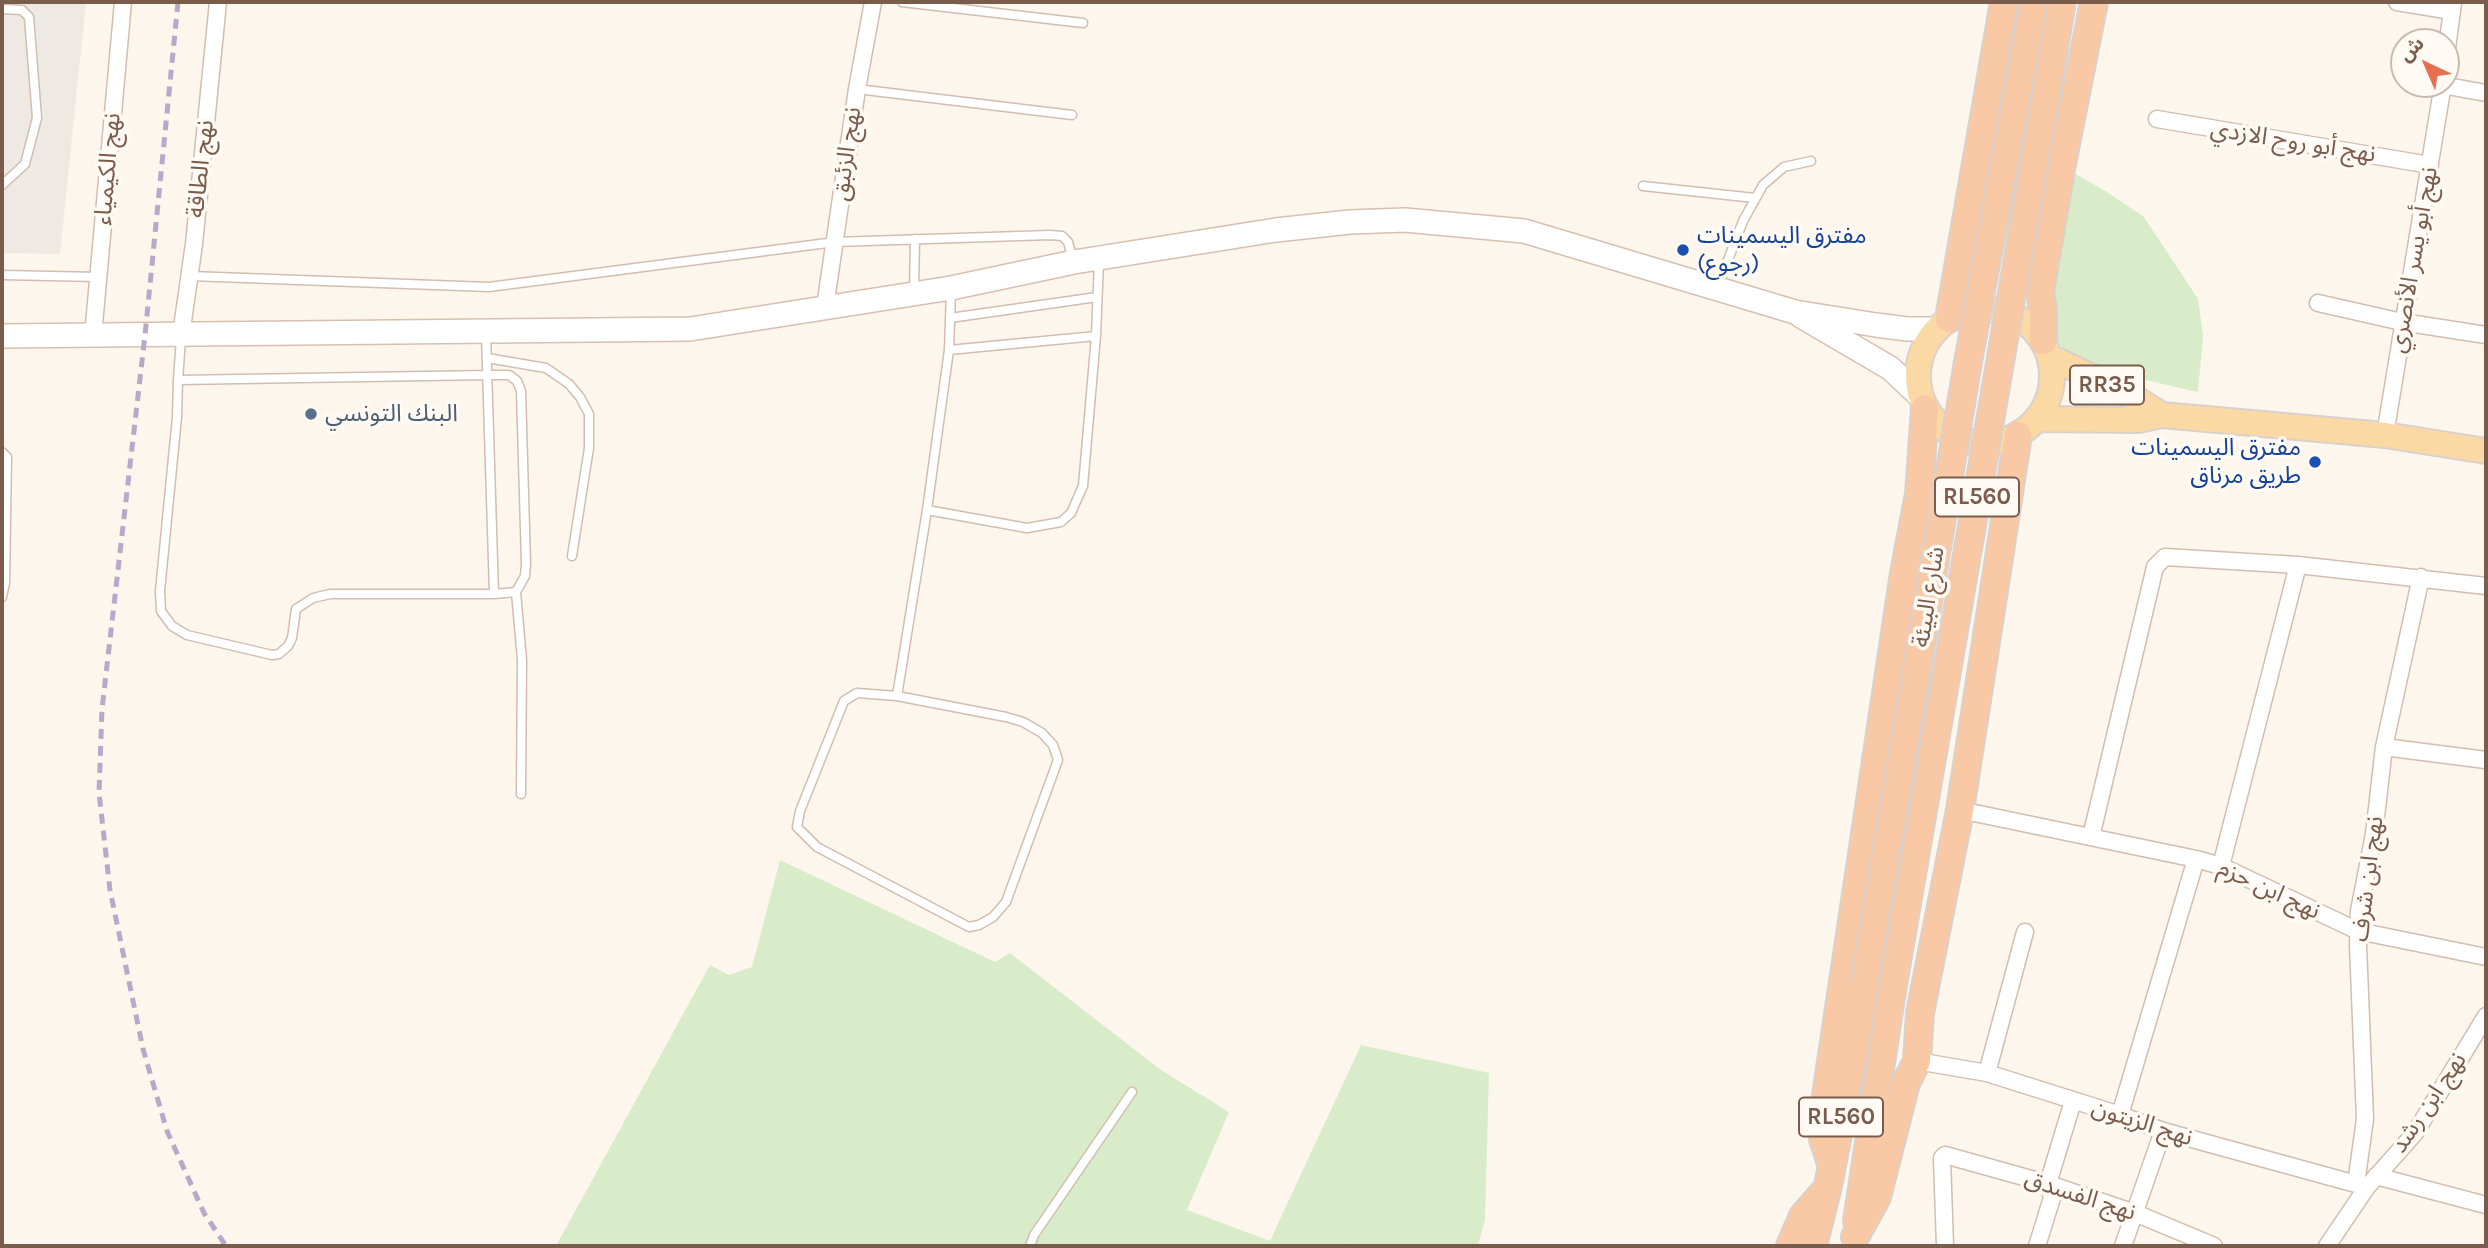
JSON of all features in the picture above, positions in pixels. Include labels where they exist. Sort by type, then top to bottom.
[{"type":"highway","points":[[1943,324],[2004,2]]},
{"type":"highway","name":"شارع البيئة","points":[[1830,1175],[1855,1047],[1968,362],[2034,2]]},
{"type":"highway","name":"RL560","points":[[1853,1241],[1892,991],[2062,2]]},
{"type":"highway","points":[[2047,349],[2040,291],[2094,2]]},
{"type":"highway","points":[[1790,1246],[1803,1216],[1830,1175],[1822,1122],[1904,573],[1919,494],[1923,402]]},
{"type":"highway","points":[[1853,1241],[1877,1197],[1906,1083],[1917,1061],[1920,1013],[1960,810],[2028,427]]},
{"type":"highway","name":"RL560","points":[[1813,1246],[1830,1175]]},
{"type":"main road","points":[[2,336],[690,329],[951,288],[1074,262],[1276,230],[1350,222],[1405,220],[1524,231],[1795,312],[1886,327],[1943,324]]},
{"type":"main road","points":[[1795,312],[1890,368],[1923,402],[1938,425],[1956,437],[1976,443],[1998,443],[2028,427],[2048,400],[2053,379],[2047,349],[2029,324],[2011,313],[1990,308],[1969,310],[1943,324],[1926,343],[1919,360],[1917,378],[1923,402]]},
{"type":"main road","name":"RR35","points":[[2047,349],[2162,415]]},
{"type":"main road","name":"RR35","points":[[2028,427],[2138,420],[2162,415],[2385,435],[2486,452]]},
{"type":"street","name":"نهج الكيمياء","points":[[93,337],[122,2]]},
{"type":"street","name":"نهج الطاقة","points":[[181,335],[190,276],[218,2]]},
{"type":"street","name":"نهج الزئبق","points":[[825,307],[857,89],[873,2]]},
{"type":"street","points":[[2397,2],[2452,6],[2449,28]]},
{"type":"street","points":[[2460,88],[2486,93]]},
{"type":"street","name":"نهج أبو يسر الأنصري","points":[[2385,435],[2440,98]]},
{"type":"street","name":"نهج أبو روح الازدي","points":[[2157,119],[2430,165]]},
{"type":"street","points":[[2318,303],[2402,323],[2486,335]]},
{"type":"street","points":[[2091,836],[2155,567],[2165,557],[2298,565],[2486,586]]},
{"type":"street","points":[[2221,866],[2298,565]]},
{"type":"street","name":"نهج ابن شرف","points":[[2366,1182],[2359,911],[2374,834],[2384,747],[2421,578]]},
{"type":"street","points":[[2384,747],[2486,760]]},
{"type":"street","name":"نهج ابن حزم","points":[[1960,810],[2196,859],[2221,866],[2358,931],[2486,957]]},
{"type":"street","points":[[2120,1115],[2196,859]]},
{"type":"street","points":[[1986,1073],[2025,932]]},
{"type":"street","name":"نهج ابن رشد","points":[[2327,1246],[2366,1182],[2415,1133],[2486,1016]]},
{"type":"street","name":"نهج الزيتون","points":[[1917,1061],[1986,1073],[2162,1131],[2366,1182],[2486,1205]]},
{"type":"street","points":[[2037,1246],[2052,1198],[2049,1184],[2073,1101]]},
{"type":"street","points":[[2123,1246],[2162,1131]]},
{"type":"street","name":"نهج الفسدق","points":[[1945,1246],[1943,1156],[2049,1184],[2135,1213],[2214,1246]]},
{"type":"lane","points":[[902,2],[1083,23]]},
{"type":"lane","points":[[2,9],[22,10],[29,16],[37,118],[24,163],[2,185]]},
{"type":"lane","points":[[857,89],[1072,114]]},
{"type":"lane","points":[[1717,289],[1734,243],[1763,185],[1784,167],[1811,161]]},
{"type":"lane","points":[[1643,186],[1755,198]]},
{"type":"lane","points":[[190,276],[489,287],[835,242],[1062,236],[1068,242],[1074,262]]},
{"type":"lane","points":[[914,293],[915,239]]},
{"type":"lane","points":[[927,510],[1027,527],[1061,522],[1071,513],[1083,486],[1096,336],[1099,259]]},
{"type":"lane","points":[[2,275],[98,277]]},
{"type":"lane","points":[[897,696],[950,350],[951,288]]},
{"type":"lane","points":[[950,318],[1097,297]]},
{"type":"lane","points":[[486,332],[494,594]]},
{"type":"lane","points":[[181,335],[177,417],[160,590],[161,611],[172,626],[187,635],[272,655],[279,654],[288,646],[292,638],[296,609],[313,598],[330,594],[516,592]]},
{"type":"lane","points":[[950,350],[1096,336]]},
{"type":"lane","points":[[487,358],[546,368],[569,384],[589,414],[589,447],[572,556]]},
{"type":"lane","points":[[178,380],[509,375],[517,381],[521,391],[526,564],[525,576],[516,592],[522,660],[521,794]]},
{"type":"lane","points":[[2,452],[7,457],[5,583],[2,597]]},
{"type":"lane","points":[[857,693],[897,696],[1023,722],[1042,733],[1053,745],[1058,760],[1006,902],[993,917],[979,925],[969,927],[817,847],[797,827],[800,811],[844,701],[857,693]]},
{"type":"lane","points":[[1030,1246],[1034,1235],[1132,1092]]},
{"type":"shaded area","points":[[2,2],[86,2],[60,254],[2,253]]},
{"type":"green space","points":[[2058,164],[2144,217],[2198,299],[2203,336],[2198,392],[2133,377],[2067,354],[2046,327]]},
{"type":"green space","points":[[780,860],[995,962],[1010,953],[1161,1070],[1229,1112],[1187,1210],[1270,1241],[1361,1045],[1489,1073],[1485,1219],[1478,1246],[1354,1246],[1346,1243],[1344,1246],[556,1246],[710,965],[729,975],[752,967]]},
{"type":"railway","points":[[178,2],[145,335],[102,709],[99,793],[110,890],[143,1049],[167,1131],[204,1213],[226,1246]]},
{"type":"place","name":"مفترق اليسمينات (رجوع)","points":[[1683,250]]},
{"type":"place","name":"البنك التونسي","points":[[311,414]]},
{"type":"place","name":"مفترق اليسمينات طريق مرناق","points":[[2315,462]]}]
